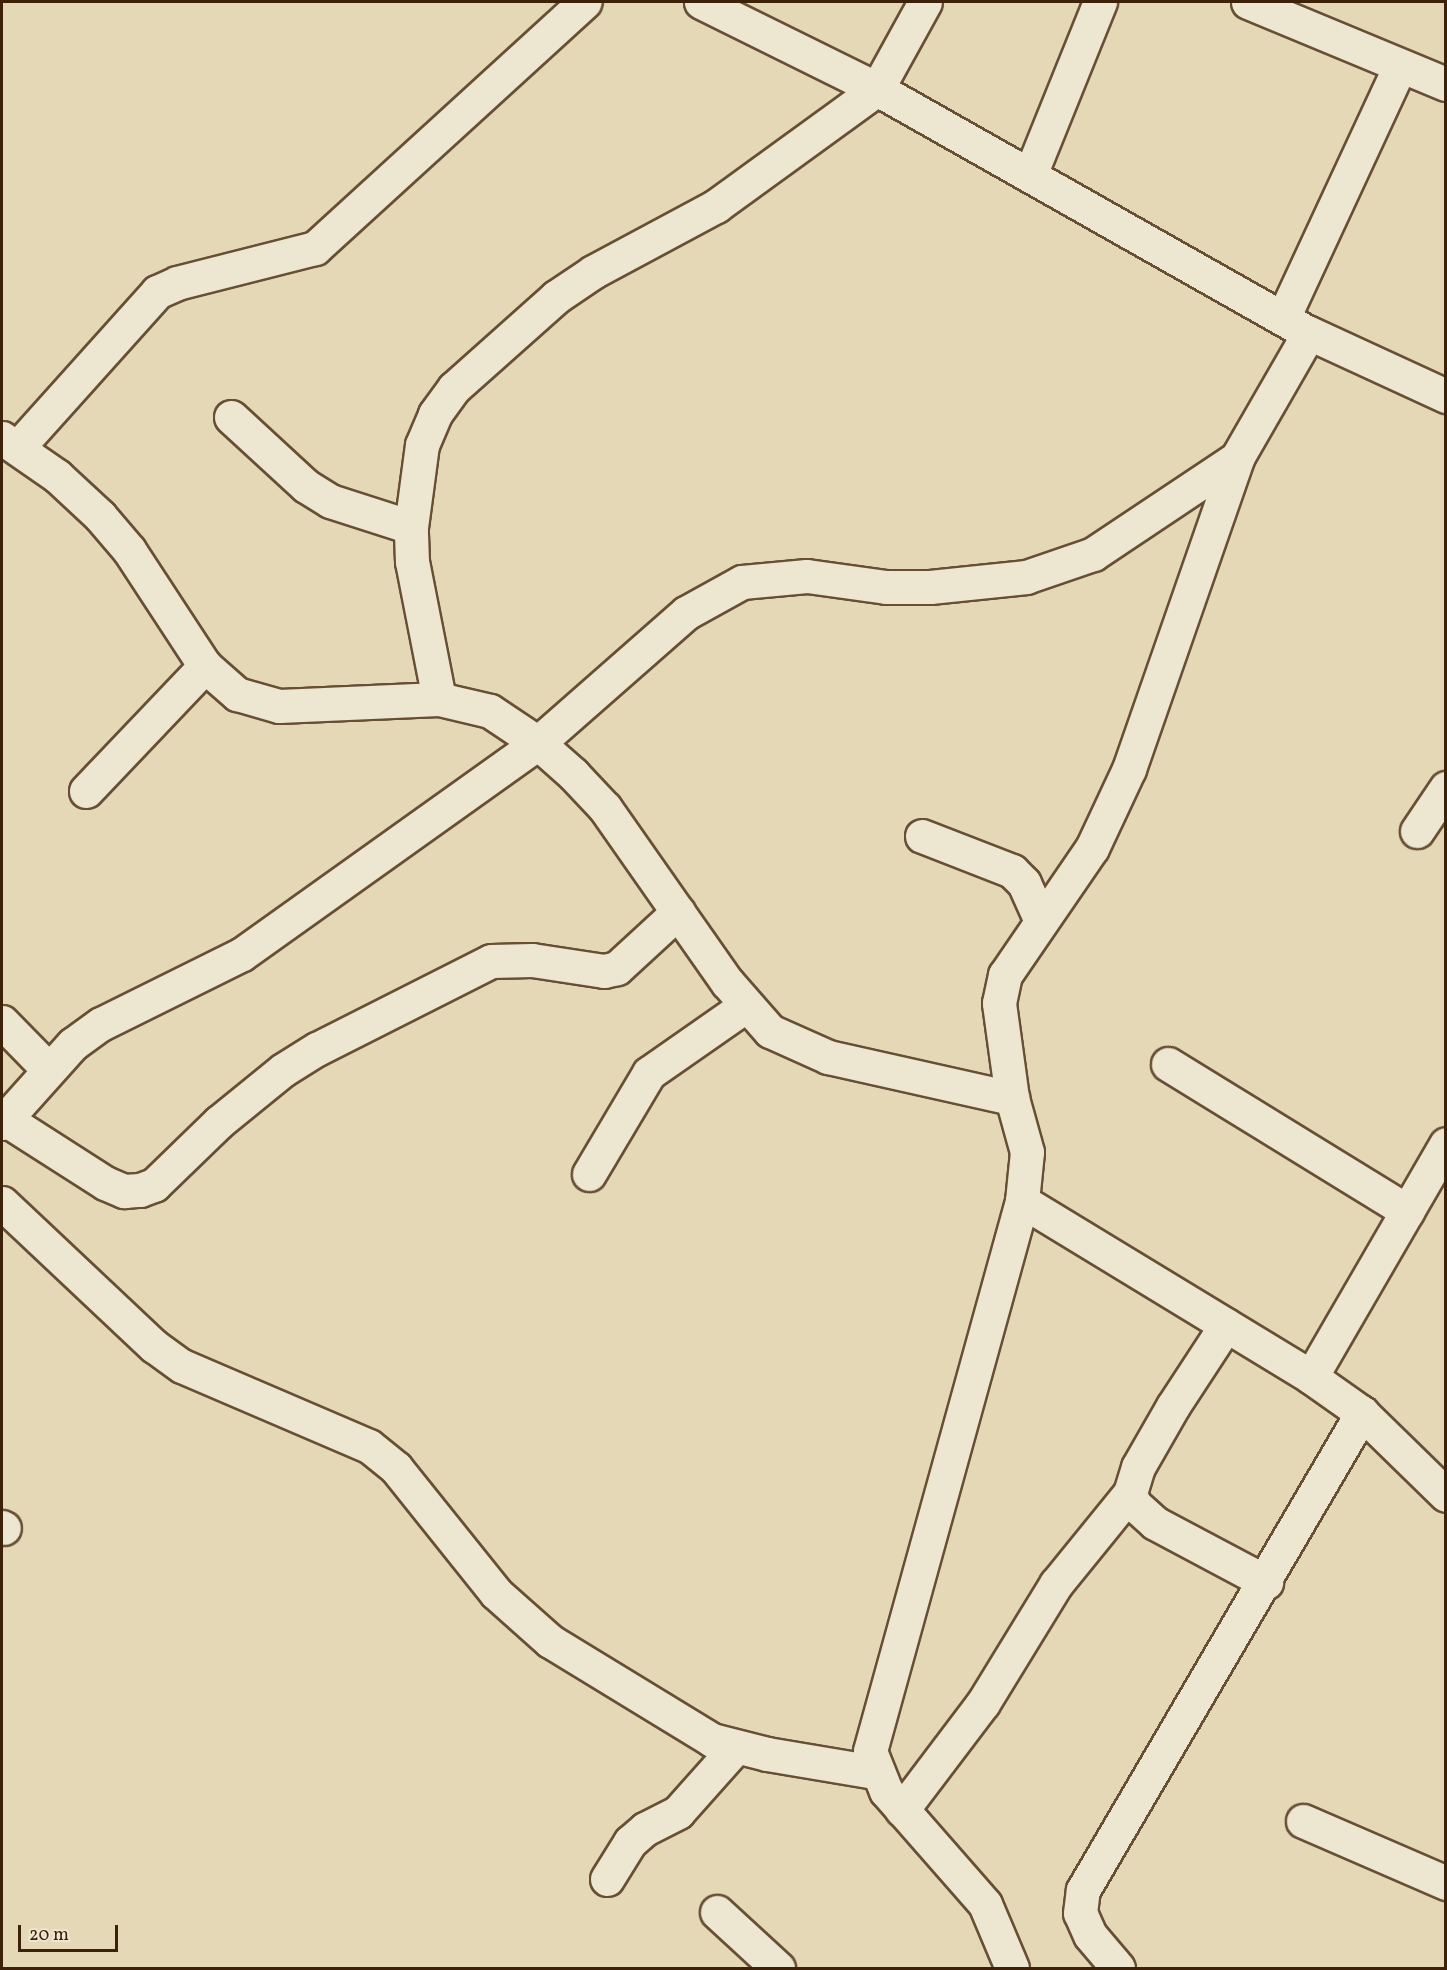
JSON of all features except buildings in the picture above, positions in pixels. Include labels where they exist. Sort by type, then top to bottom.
[{"type":"street","points":[[584,2],[315,248],[177,283],[157,292],[10,442],[57,476],[122,541],[205,666],[237,694],[279,706],[439,699],[490,711],[538,743],[573,774],[605,808],[745,1006],[770,1031],[828,1057],[1012,1098]]},
{"type":"street","points":[[702,2],[877,89],[1296,325],[1446,396]]},
{"type":"street","points":[[439,699],[412,562],[411,527],[422,445],[435,414],[454,388],[556,297],[592,272],[716,206],[877,89],[925,2]]},
{"type":"street","points":[[1029,175],[1101,2]]},
{"type":"street","points":[[1248,2],[1446,84]]},
{"type":"street","points":[[1012,1968],[985,1904],[902,1810],[876,1772],[870,1751],[874,1729],[1022,1201],[1027,1152],[1012,1098],[999,1003],[1005,975],[1092,848],[1129,769],[1237,458],[1296,325],[1400,66]]},
{"type":"street","points":[[231,417],[322,496],[356,512],[411,527]]},
{"type":"street","points":[[678,912],[617,968],[604,971],[532,960],[491,961],[327,1043],[283,1070],[219,1122],[154,1185],[140,1190],[124,1191],[105,1184],[3,1121],[48,1069],[101,1024],[242,954],[538,743],[686,613],[742,582],[807,576],[886,587],[930,587],[1026,577],[1093,554],[1237,458]]},
{"type":"street","points":[[86,791],[205,666]]},
{"type":"street","points":[[1417,831],[1446,788]]},
{"type":"street","points":[[922,836],[1012,871],[1024,883],[1041,921]]},
{"type":"street","points":[[589,1174],[649,1073],[745,1006]]},
{"type":"street","points":[[2,1022],[48,1069]]},
{"type":"street","points":[[1168,1064],[1407,1211]]},
{"type":"street","points":[[1311,1377],[1446,1144]]},
{"type":"street","points":[[1022,1201],[1311,1377],[1362,1413],[1445,1494]]},
{"type":"street","points":[[2,1203],[154,1346],[182,1366],[369,1446],[396,1468],[496,1593],[550,1641],[712,1740],[735,1748],[876,1772]]},
{"type":"street","points":[[902,1810],[983,1703],[1056,1584],[1130,1493],[1138,1467],[1173,1406],[1226,1325]]},
{"type":"street","points":[[1118,1968],[1090,1935],[1083,1920],[1080,1913],[1083,1890],[1266,1582],[1362,1413]]},
{"type":"street","points":[[1130,1493],[1134,1504],[1155,1523],[1266,1582]]},
{"type":"street","points":[[608,1879],[630,1842],[645,1829],[678,1812],[735,1748]]},
{"type":"street","points":[[1303,1821],[1446,1883]]},
{"type":"street","points":[[717,1912],[778,1968]]}]
